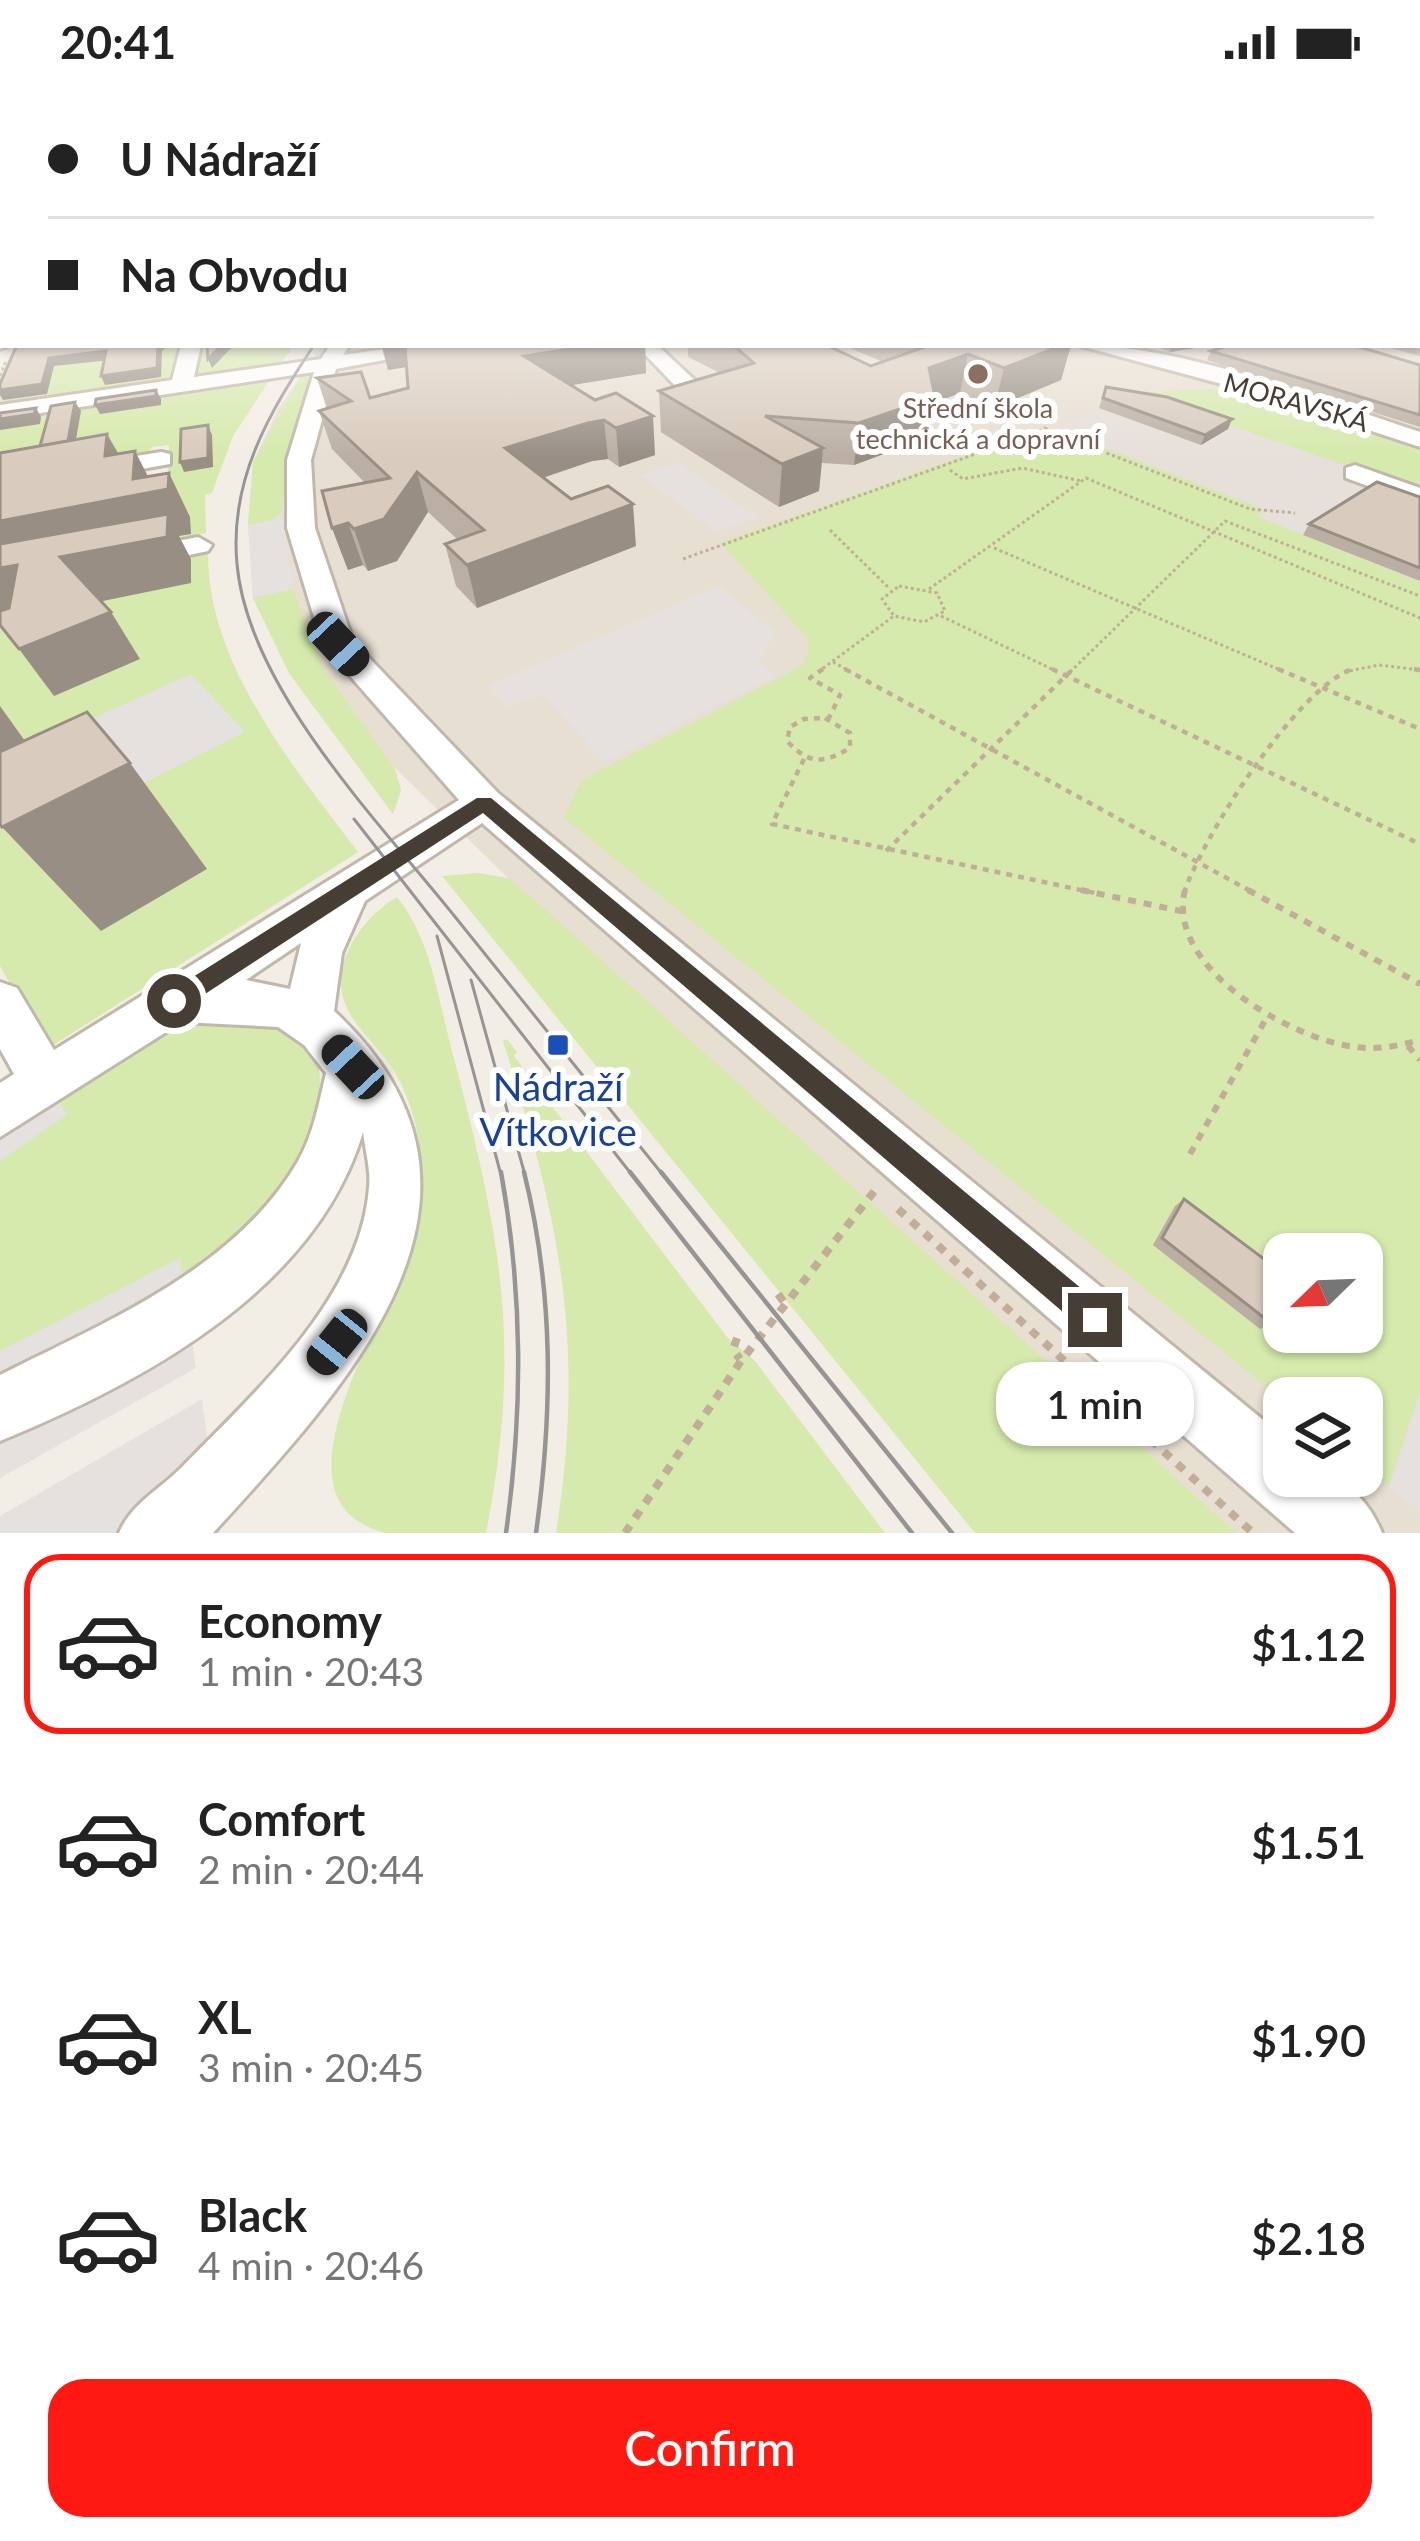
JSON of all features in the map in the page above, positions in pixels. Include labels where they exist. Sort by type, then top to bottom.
[{"type":"street","points":[[182,385],[190,348]]},
{"type":"street","points":[[0,412],[182,385],[334,354],[414,348]]},
{"type":"street","points":[[649,348],[694,392]]},
{"type":"street","points":[[1097,348],[1170,369]]},
{"type":"street","points":[[1124,348],[1170,369]]},
{"type":"street","points":[[1136,383],[1170,369],[1174,359],[1216,352]]},
{"type":"street","points":[[334,354],[298,460],[301,528],[338,644],[484,803],[1347,1533]]},
{"type":"street","name":"MORAVSKÁ","points":[[1170,369],[1267,389],[1420,440]]},
{"type":"street","points":[[0,486],[161,459]]},
{"type":"street","points":[[1355,473],[1420,497]]},
{"type":"street","points":[[110,562],[198,545]]},
{"type":"street","points":[[0,1112],[484,803]]},
{"type":"street","points":[[309,1020],[319,953],[350,889]]},
{"type":"street","points":[[154,1533],[182,1516],[284,1408],[337,1342],[365,1295],[396,1198],[395,1154],[384,1110],[353,1067],[309,1020],[255,1003],[174,1001]]},
{"type":"street","points":[[0,1003],[46,1084]]},
{"type":"street","points":[[0,1408],[182,1310],[235,1274],[275,1236],[309,1195],[326,1162],[353,1067]]},
{"type":"path","points":[[683,559],[1045,426],[1250,509],[1295,513]]},
{"type":"path","points":[[950,470],[963,479],[1008,466],[1035,465],[1081,481]]},
{"type":"path","points":[[830,530],[890,589],[929,589],[1086,478],[1420,618]]},
{"type":"path","points":[[886,851],[1225,521],[1420,596]]},
{"type":"path","points":[[992,547],[1420,729]]},
{"type":"path","points":[[890,589],[883,605],[894,616],[924,622],[941,616],[1420,844]]},
{"type":"path","points":[[929,589],[946,605],[941,616]]},
{"type":"path","points":[[829,718],[840,695],[810,678],[894,616]]},
{"type":"path","points":[[833,662],[1420,984]]},
{"type":"path","points":[[1420,670],[1367,665],[1336,675],[1259,767],[1196,860],[1183,885],[1181,911],[1211,968],[1268,1017],[1338,1043],[1408,1046],[1420,1040]]},
{"type":"path","points":[[804,718],[829,718],[850,733],[850,748],[836,760],[804,759],[790,748],[790,727],[804,718]]},
{"type":"path","points":[[804,759],[772,824],[1181,911]]},
{"type":"path","points":[[1190,1154],[1268,1017]]},
{"type":"path","points":[[1408,1046],[1420,1060]]},
{"type":"path","points":[[860,1174],[1253,1533]]},
{"type":"path","points":[[625,1533],[741,1361],[876,1190]]},
{"type":"path","points":[[778,1294],[787,1305]]},
{"type":"path","points":[[737,1338],[733,1350],[741,1361]]},
{"type":"shaded area","points":[[320,348],[1420,348],[1420,1533],[1237,1533],[508,878],[395,768],[401,790],[393,814],[289,673],[253,598],[248,525],[253,462],[278,409]]},
{"type":"shaded area","points":[[1136,393],[1420,491],[1420,582],[1254,516],[1264,509],[1056,429]]},
{"type":"shaded area","points":[[678,462],[757,517],[717,532],[640,475]]},
{"type":"shaded area","points":[[282,512],[293,589],[253,598],[248,525],[273,520]]},
{"type":"shaded area","points":[[719,586],[775,633],[759,662],[776,676],[605,762],[542,694],[507,707],[489,685]]},
{"type":"shaded area","points":[[191,674],[245,732],[21,845],[0,772],[56,735]]},
{"type":"shaded area","points":[[58,1099],[67,1115],[0,1161],[0,1138]]},
{"type":"shaded area","points":[[180,1258],[196,1368],[0,1478],[0,1351]]},
{"type":"shaded area","points":[[1420,1392],[1420,1512],[1389,1486]]},
{"type":"shaded area","points":[[202,1399],[220,1533],[0,1533],[0,1516]]},
{"type":"green space","points":[[14,348],[183,348],[167,382],[0,406],[0,374]]},
{"type":"green space","points":[[197,348],[293,348],[278,366],[192,377]]},
{"type":"green space","points":[[304,371],[314,372],[289,455],[282,512],[273,520],[248,525],[253,462]]},
{"type":"green space","points":[[273,375],[233,436],[212,493],[205,495],[206,533],[0,572],[140,478],[168,473],[169,445],[153,447],[140,459],[0,483],[0,417]]},
{"type":"green space","points":[[1246,387],[1403,444],[1420,445],[1420,491],[1136,393]]},
{"type":"green space","points":[[1056,429],[1265,510],[1256,516],[1420,582],[1420,1392],[1389,1486],[1383,1481],[1383,1377],[1263,1377],[1263,1384],[563,817],[582,780],[802,666],[809,650],[807,637],[720,543],[1036,430]]},
{"type":"green space","points":[[208,552],[212,594],[238,674],[282,749],[358,852],[47,1049],[0,966],[0,598]]},
{"type":"green space","points":[[293,589],[323,668],[393,766],[401,790],[393,814],[289,673],[253,598]]},
{"type":"green space","points":[[478,873],[508,878],[536,901],[1237,1533],[975,1533],[442,876]]},
{"type":"green space","points":[[397,897],[431,967],[482,1171],[501,1285],[503,1401],[486,1533],[385,1533],[346,1511],[332,1476],[336,1430],[416,1224],[422,1184],[416,1130],[404,1091],[349,1012],[341,979],[359,932]]},
{"type":"green space","points":[[201,1020],[284,1026],[318,1060],[324,1115],[279,1211],[210,1270],[0,1383],[0,1137],[137,1046]]},
{"type":"green space","points":[[507,1039],[517,1052],[514,1056],[727,1337],[755,1361],[885,1533],[556,1533],[568,1401],[562,1283],[540,1167],[503,1041]]},
{"type":"building","points":[[16,348],[158,348],[157,368],[101,376],[106,351],[49,358],[42,384],[0,390]]},
{"type":"building","points":[[405,348],[576,348],[524,356],[595,400],[616,393],[653,416],[616,428],[604,420],[588,423],[505,448],[571,499],[608,486],[633,504],[467,565],[445,544],[484,530],[417,472],[384,519],[354,529],[348,523],[332,528],[322,491],[390,478],[319,411],[351,401],[317,378],[361,372],[370,398],[408,388]]},
{"type":"building","points":[[736,348],[832,348],[871,366],[922,348],[1055,348],[1004,368],[968,354],[929,368],[935,397],[859,423],[765,416],[823,448],[782,464],[659,391],[754,363]]},
{"type":"building","points":[[1363,348],[1420,365],[1420,415],[1211,351]]},
{"type":"building","points":[[1106,387],[1167,397],[1232,419],[1205,435],[1103,398]]},
{"type":"building","points":[[156,390],[156,396],[95,405],[96,399]]},
{"type":"building","points":[[75,402],[68,441],[40,446],[51,406]]},
{"type":"building","points":[[36,408],[34,414],[0,419],[0,413]]},
{"type":"building","points":[[208,425],[208,458],[180,462],[181,429]]},
{"type":"building","points":[[107,434],[105,456],[135,451],[133,479],[169,473],[168,489],[0,521],[0,453]]},
{"type":"building","points":[[1377,482],[1420,497],[1420,568],[1309,524]]},
{"type":"building","points":[[168,514],[167,537],[60,557],[111,612],[19,649],[0,625],[0,611],[9,608],[17,565],[0,568],[0,544]]},
{"type":"building","points":[[87,712],[130,763],[2,827],[0,752]]},
{"type":"building","points":[[1184,1199],[1263,1258],[1263,1317],[1162,1238]]},
{"type":"tram line","points":[[312,348],[268,422],[239,504],[237,564],[246,611],[265,659],[322,753],[663,1175]]},
{"type":"tram line","points":[[354,819],[632,1175]]},
{"type":"tram line","points":[[437,936],[501,1175]]},
{"type":"tram line","points":[[471,980],[525,1175]]},
{"type":"tram line","points":[[501,1172],[518,1352],[506,1533]]},
{"type":"tram line","points":[[524,1172],[541,1262],[548,1352],[546,1442],[536,1533]]},
{"type":"tram line","points":[[630,1172],[912,1533]]},
{"type":"tram line","points":[[661,1172],[952,1533]]},
{"type":"place","name":"Střední škola technická a dopravní","points":[[978,374]]},
{"type":"place","name":"Nádraží Vítkovice","points":[[558,1045]]},
{"type":"route","points":[[174,1001],[484,803],[1095,1320]]}]
